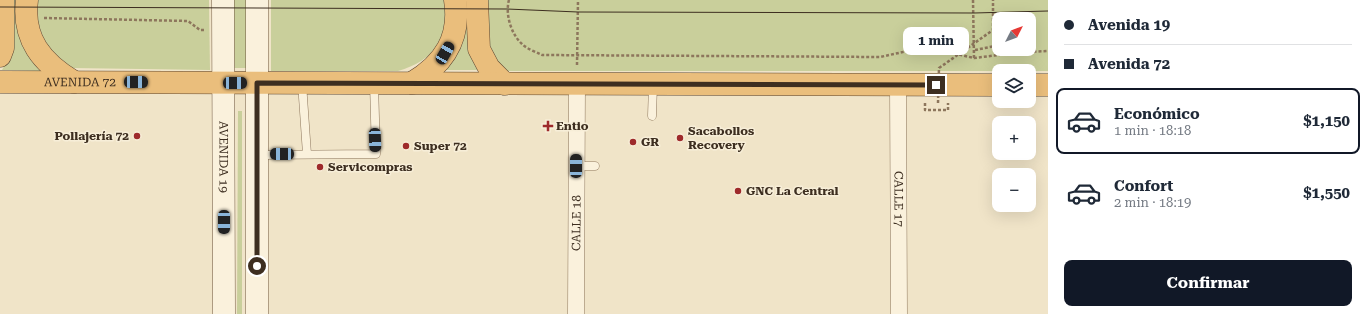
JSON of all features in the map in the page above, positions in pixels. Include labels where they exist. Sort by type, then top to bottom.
[{"type":"highway","points":[[0,56],[3,48],[3,0]]},
{"type":"highway","points":[[412,83],[428,74],[441,61],[450,45],[456,27],[455,0]]},
{"type":"highway","points":[[477,0],[479,49],[489,68],[505,84]]},
{"type":"highway","points":[[27,9],[31,38],[41,56],[56,71],[74,82]]},
{"type":"highway","name":"AVENIDA 72","points":[[0,82],[992,85]]},
{"type":"highway","points":[[1036,85],[1048,85]]},
{"type":"main road","name":"AVENIDA 19","points":[[223,0],[224,314]]},
{"type":"main road","points":[[257,0],[257,314]]},
{"type":"street","name":"CALLE 18","points":[[576,314],[577,84]]},
{"type":"street","name":"CALLE 17","points":[[898,85],[899,314]]},
{"type":"lane","points":[[302,83],[307,154]]},
{"type":"lane","points":[[257,155],[376,154],[374,83]]},
{"type":"lane","points":[[652,116],[653,84]]},
{"type":"lane","points":[[576,166],[595,166]]},
{"type":"path","points":[[509,0],[506,9],[512,29],[522,44],[542,55],[880,57],[926,47],[974,58],[1023,52],[1048,51]]},
{"type":"path","points":[[577,84],[578,0]]},
{"type":"path","points":[[973,0],[974,58]]},
{"type":"path","points":[[993,0],[993,12]]},
{"type":"path","points":[[27,9],[188,21],[200,30],[224,30]]},
{"type":"path","points":[[938,103],[939,68],[992,32]]},
{"type":"path","points":[[975,50],[992,47]]},
{"type":"green space","points":[[11,0],[16,0],[18,30],[24,46],[41,71],[2,70],[11,52]]},
{"type":"green space","points":[[37,0],[209,0],[210,70],[71,68],[47,48],[34,12]]},
{"type":"green space","points":[[231,0],[251,0],[252,68],[232,68]]},
{"type":"green space","points":[[271,0],[447,0],[448,13],[443,36],[438,46],[421,61],[398,71],[271,71]]},
{"type":"green space","points":[[465,0],[472,0],[479,70],[444,70],[461,45],[465,30]]},
{"type":"green space","points":[[486,0],[1048,0],[1048,71],[1036,71],[1036,64],[992,64],[992,71],[507,71],[490,59]]},
{"type":"green space","points":[[238,111],[242,111],[242,314],[237,314]]},
{"type":"tram line","points":[[0,7],[507,9],[578,12],[974,13],[1048,11]]},
{"type":"place","name":"Entio","points":[[548,126]]},
{"type":"place","name":"Pollajería 72","points":[[137,136]]},
{"type":"place","name":"Sacabollos Recovery","points":[[680,138]]},
{"type":"place","name":"GR","points":[[633,142]]},
{"type":"place","name":"Super 72","points":[[406,146]]},
{"type":"place","name":"Servicompras","points":[[320,167]]},
{"type":"place","name":"GNC La Central","points":[[738,191]]},
{"type":"route","points":[[257,266],[257,83],[936,85]]}]
